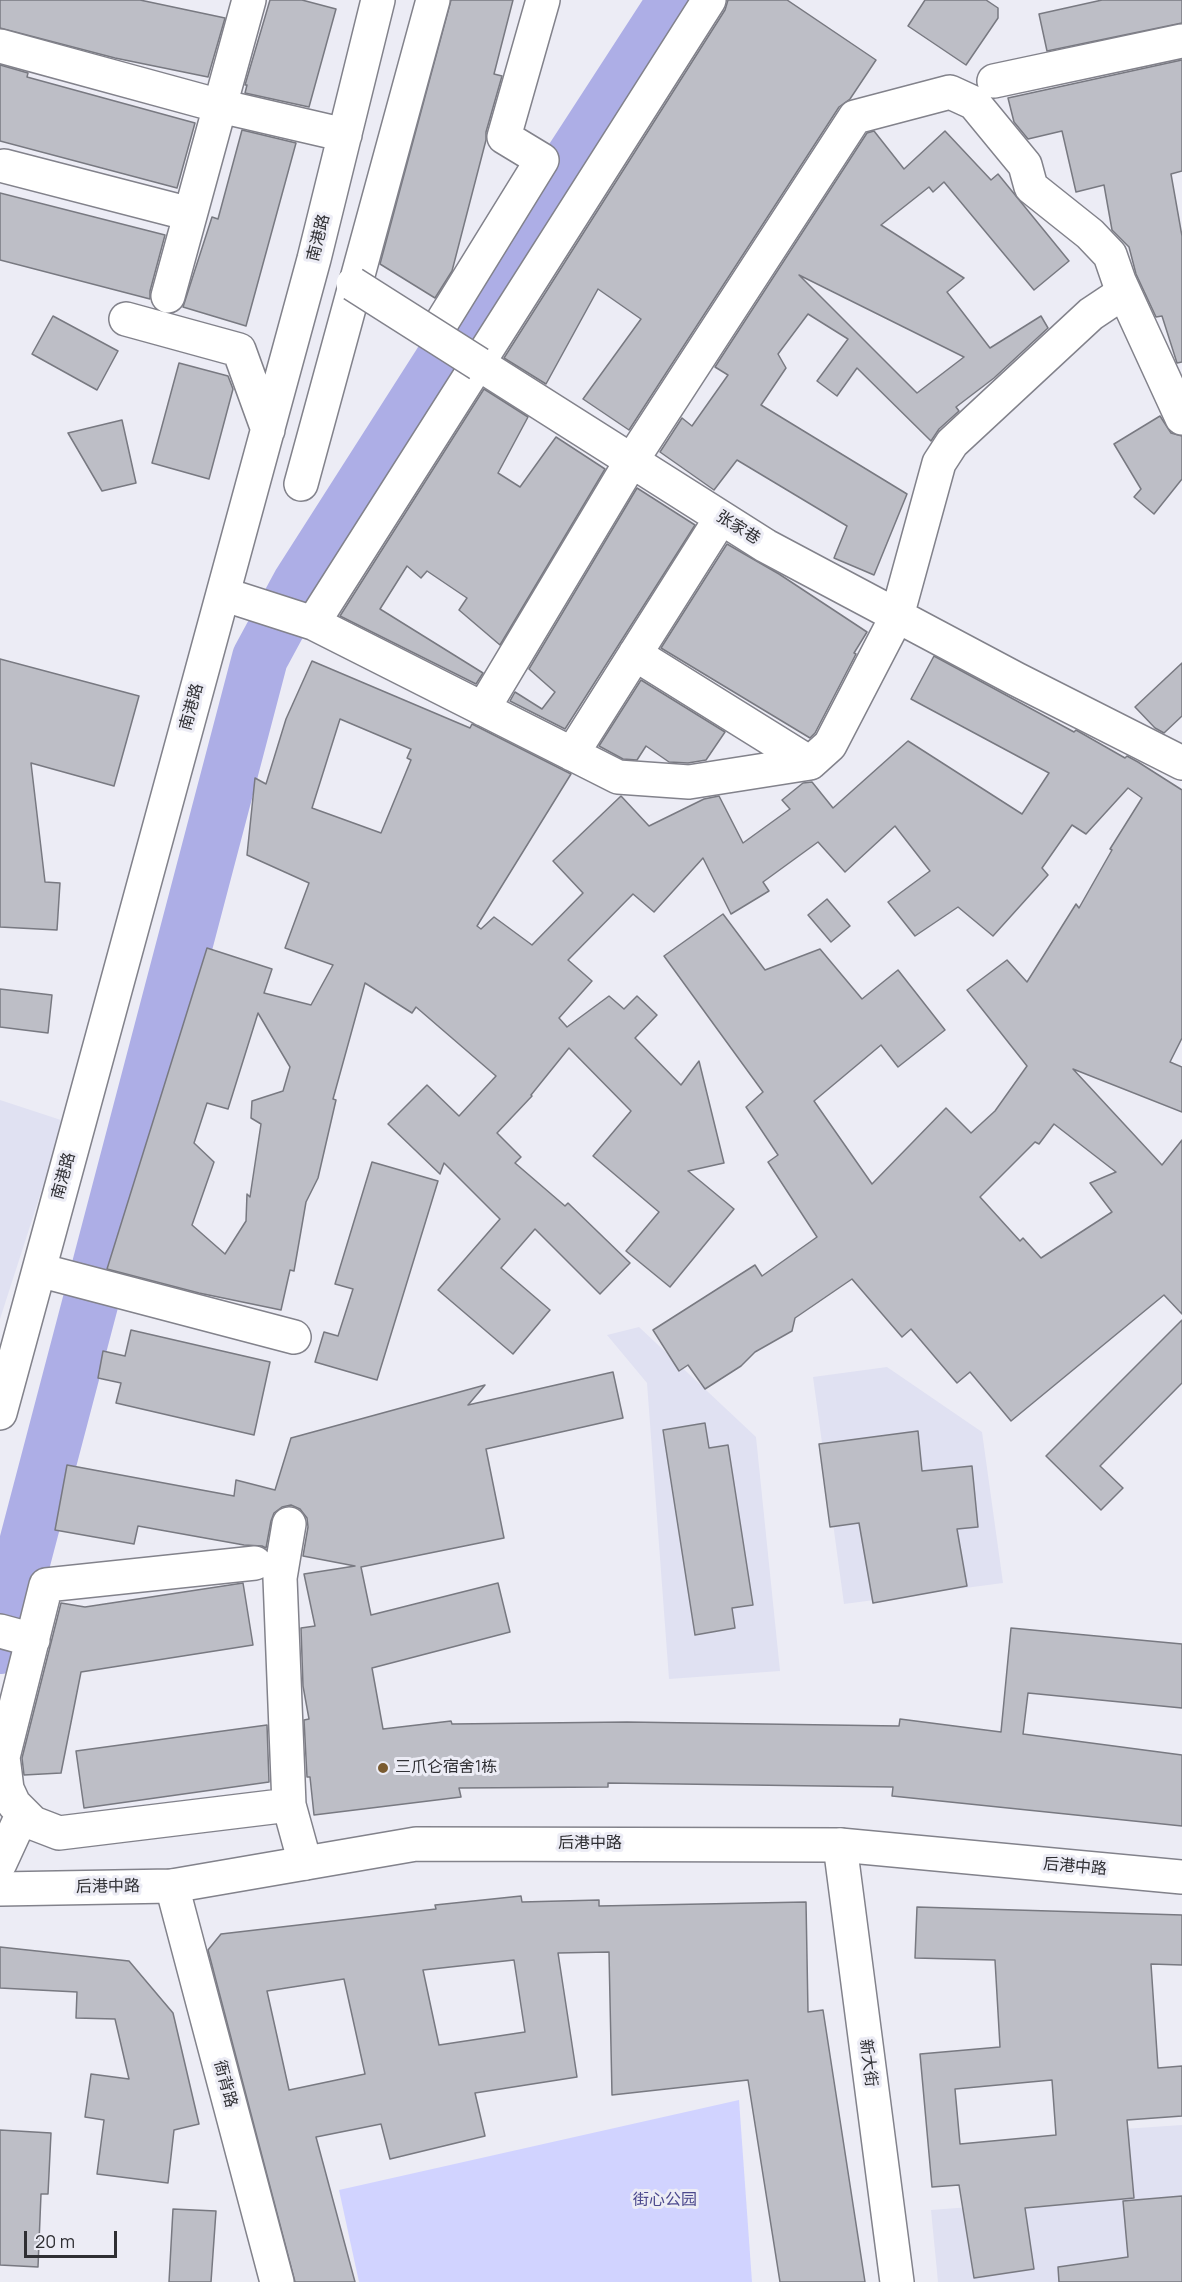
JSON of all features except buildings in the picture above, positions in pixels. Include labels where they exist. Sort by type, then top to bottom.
[{"type":"street","points":[[168,296],[249,0]]},
{"type":"street","name":"南港路","points":[[0,1413],[314,259],[378,0]]},
{"type":"street","points":[[301,484],[433,0]]},
{"type":"street","points":[[434,336],[542,160],[504,137],[543,0]]},
{"type":"street","points":[[313,623],[709,0]]},
{"type":"street","points":[[994,81],[1182,41]]},
{"type":"street","points":[[0,46],[220,106],[345,135]]},
{"type":"street","points":[[483,709],[632,460],[855,117],[950,92],[974,103],[1025,165],[1031,187],[1090,234],[1110,255],[1124,292],[1182,418]]},
{"type":"street","points":[[4,166],[190,214]]},
{"type":"street","name":"张家巷","points":[[314,259],[766,546],[1182,764]]},
{"type":"street","points":[[224,595],[313,623],[618,777],[689,782],[810,763],[830,745],[897,616],[939,463],[952,443],[1091,314],[1124,292]]},
{"type":"street","points":[[126,319],[239,350],[268,430]]},
{"type":"street","points":[[572,754],[722,518]]},
{"type":"street","points":[[635,654],[810,763]]},
{"type":"street","points":[[40,1270],[294,1337]]},
{"type":"street","points":[[289,1524],[280,1578],[289,1805],[305,1863]]},
{"type":"street","points":[[255,1563],[46,1585],[3,1757],[8,1789],[14,1804],[33,1822],[59,1833],[289,1805]]},
{"type":"street","points":[[0,1631],[33,1640]]},
{"type":"street","points":[[0,1863],[23,1813]]},
{"type":"street","name":"后港中路","points":[[0,1889],[172,1886],[416,1844],[840,1845],[1182,1877]]},
{"type":"street","name":"新大街","points":[[840,1845],[897,2282]]},
{"type":"street","name":"衙背路","points":[[172,1886],[277,2282]]},
{"type":"shaded area","points":[[0,1100],[64,1121],[0,1319]]},
{"type":"shaded area","points":[[639,1327],[756,1437],[780,1671],[669,1679],[647,1383],[607,1335]]},
{"type":"shaded area","points":[[887,1367],[982,1432],[1003,1583],[844,1604],[813,1377]]},
{"type":"shaded area","points":[[1182,2125],[1182,2282],[938,2282],[931,2210],[1124,2195],[1123,2129]]},
{"type":"green space","name":"街心公园","points":[[739,2100],[752,2282],[359,2282],[339,2190]]},
{"type":"waterway","points":[[0,1646],[260,658],[300,584],[676,0]]},
{"type":"place","name":"三爪仑宿舍1栋","points":[[383,1768]]}]
